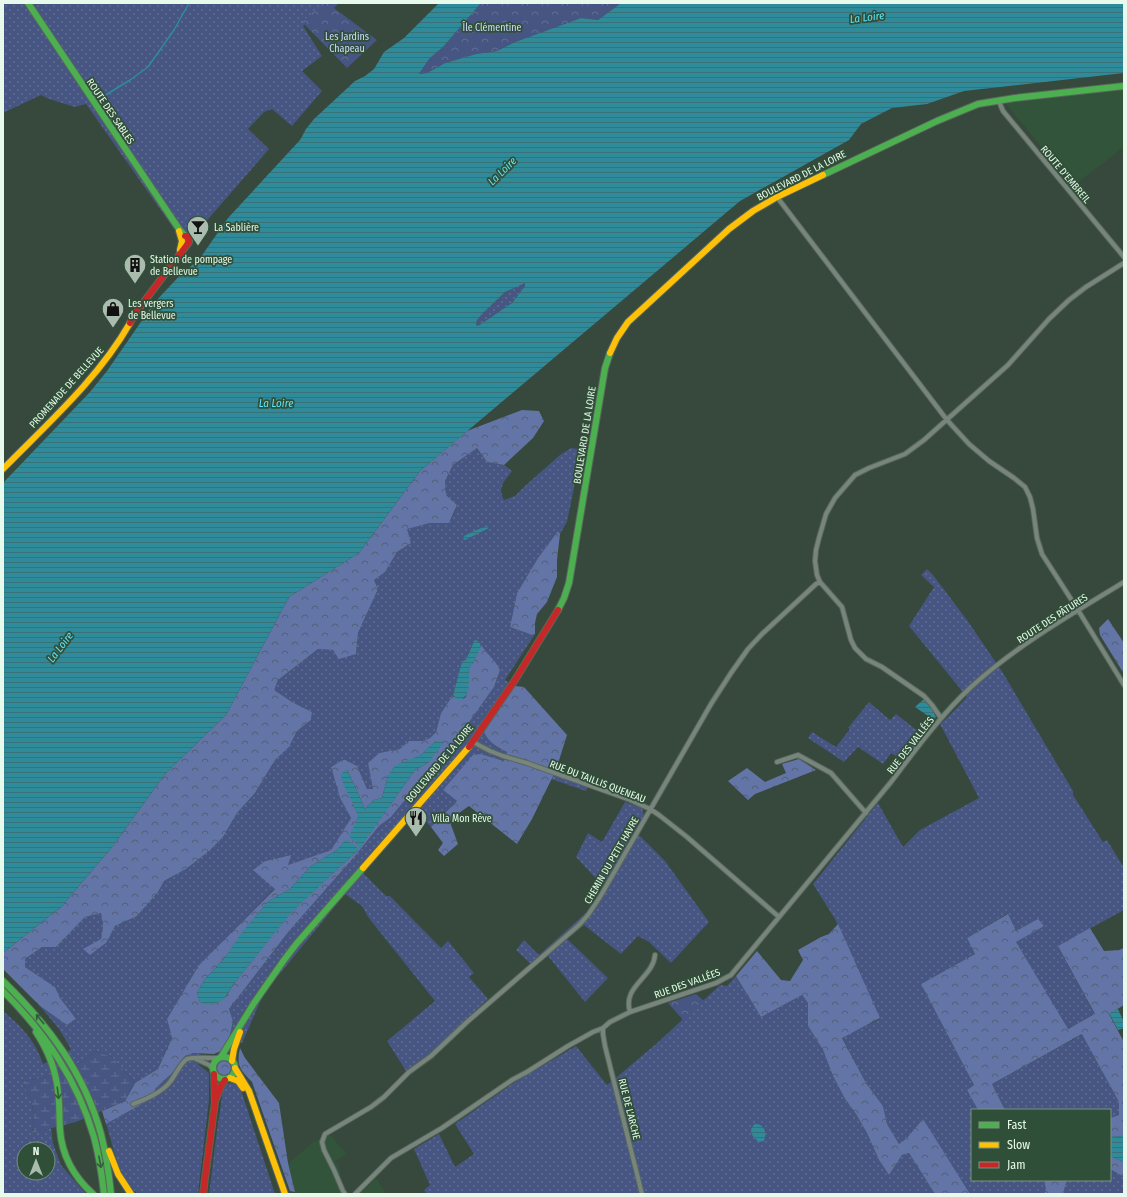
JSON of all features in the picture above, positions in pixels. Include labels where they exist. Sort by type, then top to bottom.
[{"type":"main road","name":"ROUTE DES SABLES","points":[[28,3],[179,229],[184,240]]},
{"type":"main road","name":"BOULEVARD DE LA LOIRE","points":[[220,1058],[227,1050],[248,1011],[273,974],[297,943],[472,742],[556,614],[564,598],[573,564],[605,368],[610,351],[617,337],[628,322],[729,229],[752,211],[777,197],[955,113],[978,104],[999,100],[1124,86]]},
{"type":"main road","name":"PROMENADE DE BELLEVUE","points":[[3,469],[68,403],[106,360],[119,342],[137,311],[179,254],[184,240]]},
{"type":"main road","points":[[3,981],[36,1014],[62,1047],[83,1086],[118,1174],[131,1194]]},
{"type":"main road","points":[[3,992],[33,1022],[54,1051],[79,1095],[94,1138],[104,1186],[104,1194]]},
{"type":"main road","name":"BOULEVARD DE LA LOIRE","points":[[232,1061],[238,1035],[248,1011]]},
{"type":"main road","points":[[33,1022],[34,1031],[48,1055],[58,1089],[62,1140],[66,1157],[78,1180],[93,1194]]},
{"type":"main road","points":[[204,1194],[215,1102],[213,1071],[214,1063],[220,1058],[227,1058],[232,1061],[248,1087],[285,1194]]},
{"type":"main road","points":[[215,1102],[221,1086],[234,1072],[235,1068]]},
{"type":"main road","points":[[213,1071],[219,1079],[228,1078],[238,1081],[243,1087],[279,1194]]},
{"type":"main road","points":[[103,1136],[111,1192]]},
{"type":"street","name":"ROUTE D'EMBREIL","points":[[999,100],[1003,111],[1124,257]]},
{"type":"street","points":[[777,197],[947,420],[969,444],[989,461],[1025,487],[1034,509],[1037,538],[1042,554],[1124,685]]},
{"type":"street","points":[[941,718],[924,696],[894,674],[866,659],[855,648],[851,640],[846,616],[842,607],[820,582],[817,575],[816,561],[819,538],[826,514],[835,498],[855,475],[905,454],[924,440],[1008,365],[1049,319],[1069,300],[1086,287],[1124,263]]},
{"type":"street","name":"CHEMIN DU PETIT HAVRE","points":[[346,1194],[343,1191],[324,1150],[322,1142],[325,1134],[371,1107],[384,1097],[409,1072],[431,1056],[467,1022],[579,925],[588,915],[600,897],[731,672],[748,649],[762,634],[820,582]]},
{"type":"street","name":"ROUTE DES PÂTURES","points":[[990,671],[1015,652],[1078,610],[1124,582]]},
{"type":"street","name":"RUE DES VALLÉES","points":[[355,1194],[391,1158],[442,1128],[496,1091],[568,1046],[630,1012],[716,983],[731,975],[866,813],[941,718],[990,671]]},
{"type":"street","name":"RUE DU TAILLIS QUENEAU","points":[[472,742],[496,753],[628,799],[650,809],[687,836],[779,917]]},
{"type":"street","points":[[777,762],[798,755],[831,773],[866,813]]},
{"type":"street","points":[[630,1012],[628,1005],[629,997],[651,968],[654,963],[655,955]]},
{"type":"street","name":"RUE DE L'ARCHE","points":[[603,1028],[605,1046],[642,1194]]},
{"type":"street","points":[[133,1104],[156,1093],[170,1083],[184,1061],[196,1058],[220,1058]]},
{"type":"street","points":[[196,1058],[209,1065],[213,1071]]},
{"type":"shaded area","points":[[1124,89],[1124,147],[1073,186],[1007,105],[1007,103]]},
{"type":"shaded area","points":[[329,1134],[347,1154],[335,1161],[339,1167],[342,1184],[347,1193],[354,1194],[295,1194],[288,1163],[314,1142]]},
{"type":"shaded area","points":[[376,1178],[386,1194],[360,1194]]},
{"type":"green space","points":[[3,3],[329,3],[303,26],[322,56],[302,71],[322,91],[292,126],[272,109],[264,112],[248,129],[269,149],[203,225],[187,232],[174,229],[86,104],[75,107],[41,95],[3,113]]},
{"type":"green space","name":"Les Jardins Chapeau","points":[[323,3],[339,3],[334,8],[377,40],[347,68],[302,22]]},
{"type":"green space","name":"Île Clémentine","points":[[481,3],[621,3],[598,20],[581,18],[515,42],[497,51],[476,54],[445,63],[427,73],[419,74],[429,59],[443,47]]},
{"type":"green space","points":[[525,282],[525,286],[512,303],[478,326],[476,325],[477,320],[482,314],[505,292]]},
{"type":"green space","points":[[522,410],[539,411],[544,421],[533,438],[504,465],[487,462],[477,448],[453,465],[445,481],[446,495],[457,505],[449,523],[430,523],[407,529],[411,543],[397,552],[385,572],[374,580],[378,589],[358,633],[356,654],[339,659],[333,650],[318,649],[278,680],[274,690],[292,702],[312,712],[311,720],[297,731],[289,747],[275,760],[255,793],[237,813],[223,837],[209,851],[186,869],[164,881],[158,892],[137,916],[115,926],[107,942],[90,955],[83,949],[101,939],[103,926],[101,913],[85,917],[56,947],[42,947],[25,959],[25,967],[55,987],[60,998],[76,1019],[67,1025],[40,1006],[3,969],[3,953],[61,907],[113,846],[165,774],[226,715],[289,597],[359,553],[420,471],[467,431]]},
{"type":"green space","points":[[477,448],[487,462],[504,465],[512,471],[503,484],[501,491],[504,500],[515,496],[560,455],[571,448],[578,449],[574,473],[574,488],[567,522],[560,534],[558,531],[538,558],[517,593],[510,627],[532,635],[535,634],[505,680],[515,686],[484,732],[495,746],[507,752],[504,761],[481,754],[443,790],[457,801],[431,827],[419,815],[411,817],[363,873],[386,896],[390,896],[441,948],[448,941],[474,973],[469,977],[488,999],[429,1054],[406,1071],[387,1041],[435,1001],[368,917],[362,906],[345,894],[264,993],[242,1043],[229,1039],[233,1021],[229,1009],[289,931],[355,856],[379,826],[391,817],[465,728],[494,687],[500,670],[480,644],[477,641],[474,641],[466,660],[462,662],[453,695],[441,713],[436,732],[430,738],[422,741],[409,741],[401,749],[379,753],[368,763],[374,789],[367,789],[357,766],[344,759],[331,767],[340,798],[351,818],[331,850],[288,865],[290,855],[265,861],[254,869],[275,888],[199,965],[167,1019],[172,1037],[158,1069],[135,1083],[112,1057],[95,1051],[84,1061],[43,1078],[22,1081],[31,1099],[34,1117],[32,1133],[51,1128],[53,1141],[16,1141],[16,1181],[56,1181],[56,1151],[61,1165],[86,1194],[3,1194],[3,1011],[27,1034],[40,1055],[43,1064],[61,1056],[71,1049],[59,1029],[40,1006],[67,1025],[75,1019],[60,998],[55,987],[25,967],[25,959],[42,947],[56,947],[85,917],[101,913],[103,926],[101,939],[107,942],[115,926],[137,916],[158,892],[164,881],[186,869],[209,851],[223,837],[237,813],[255,793],[275,760],[289,747],[297,731],[311,720],[312,712],[273,690],[278,680],[318,649],[356,654],[358,633],[378,589],[374,580],[385,572],[397,552],[411,543],[406,529],[430,523],[449,523],[457,505],[446,495],[445,481],[453,465]]},
{"type":"green space","points":[[558,531],[560,534],[557,577],[547,602],[537,614],[535,634],[532,635],[510,627],[517,593],[538,558]]},
{"type":"green space","points":[[927,569],[967,620],[1003,673],[1073,791],[1073,795],[1103,842],[1107,840],[1124,868],[1124,910],[1058,946],[1095,1015],[1067,1029],[1015,941],[1043,926],[1038,920],[1016,931],[1007,914],[967,938],[975,954],[921,984],[974,1085],[967,1090],[977,1109],[971,1109],[971,1181],[1044,1181],[1046,1190],[1044,1194],[970,1194],[923,1120],[907,1138],[899,1144],[887,1124],[883,1106],[866,1083],[842,1037],[880,1019],[835,919],[813,884],[878,803],[903,847],[920,830],[979,798],[940,724],[967,697],[909,626],[934,587],[921,575]]},
{"type":"green space","points":[[1108,619],[1124,643],[1124,674],[1100,635],[1099,628]]},
{"type":"green space","points":[[481,645],[500,670],[494,687],[465,728],[391,817],[379,826],[355,856],[289,931],[229,1009],[233,1021],[229,1039],[223,1050],[214,1054],[193,1053],[185,1056],[172,1073],[156,1088],[149,1100],[106,1124],[102,1111],[125,1101],[135,1083],[158,1069],[172,1038],[167,1019],[199,965],[275,889],[253,870],[265,861],[291,855],[288,865],[331,850],[351,818],[340,798],[331,767],[344,759],[357,766],[367,789],[373,789],[368,763],[379,753],[400,749],[409,741],[422,741],[430,738],[436,732],[441,713],[453,695],[454,697],[463,699],[466,697],[469,668],[473,663]],"holes":[[[436,741],[429,762],[415,770],[360,847],[356,823],[358,815],[352,801],[347,769],[365,809],[374,800],[382,798],[388,775],[421,755]],[[346,840],[358,850],[290,913],[232,986],[226,997],[200,1002],[197,993],[205,979],[223,960],[251,922],[269,901],[290,889],[311,866],[337,850]]]},
{"type":"green space","points":[[515,686],[524,687],[567,735],[556,770],[532,819],[517,844],[469,806],[456,815],[450,822],[458,844],[444,856],[438,850],[443,843],[431,827],[457,801],[443,790],[473,755],[481,754],[504,761],[507,752],[491,742],[484,732]]},
{"type":"green space","points":[[869,702],[890,720],[896,714],[924,736],[904,761],[891,753],[883,764],[858,747],[844,762],[808,738],[812,732],[836,747],[850,729],[848,728]]},
{"type":"green space","points":[[799,759],[816,770],[755,794],[748,800],[728,781],[747,768],[765,782],[786,773],[782,764]]},
{"type":"green space","points":[[556,770],[590,782],[586,791],[551,779]]},
{"type":"green space","points":[[625,802],[642,808],[644,816],[636,832],[665,861],[709,922],[671,963],[649,942],[638,936],[621,954],[584,925],[567,939],[608,978],[585,1002],[548,956],[534,967],[516,950],[524,940],[539,955],[589,910],[603,886],[576,857],[588,833],[602,842]]},
{"type":"green space","points":[[1008,914],[1016,931],[1038,919],[1044,926],[1016,942],[1068,1029],[1095,1014],[1058,946],[1090,928],[1104,951],[1119,950],[1124,948],[1124,1005],[1109,1014],[1124,1042],[1124,1136],[1111,1137],[1111,1118],[1119,1115],[1119,1102],[1082,1034],[992,1084],[1004,1109],[977,1109],[967,1090],[974,1085],[921,984],[975,954],[967,938]]},
{"type":"green space","points":[[838,924],[880,1018],[842,1038],[866,1083],[883,1106],[887,1124],[899,1144],[907,1138],[923,1119],[970,1194],[935,1194],[909,1153],[902,1155],[889,1175],[879,1160],[867,1133],[856,1114],[845,1099],[833,1076],[823,1050],[808,1026],[808,1003],[802,995],[761,1017],[736,976],[757,951],[781,980],[790,981],[803,960],[798,950],[829,934]]},
{"type":"green space","points":[[736,976],[761,1017],[802,995],[808,1003],[808,1026],[823,1050],[833,1076],[845,1099],[867,1133],[879,1160],[889,1175],[902,1155],[909,1153],[935,1194],[427,1194],[424,1190],[430,1185],[414,1149],[439,1134],[455,1167],[474,1154],[455,1124],[512,1084],[576,1046],[607,1085],[656,1044],[720,985],[727,986]]},
{"type":"green space","points":[[696,994],[704,1001],[683,1020],[668,1003]]},
{"type":"green space","points":[[1083,1034],[1119,1102],[1119,1115],[1111,1118],[1111,1109],[1004,1109],[992,1084]]},
{"type":"green space","points":[[240,1048],[245,1058],[279,1103],[288,1163],[295,1192],[290,1191],[252,1082],[244,1074],[240,1067],[238,1059]]},
{"type":"green space","points":[[95,1051],[112,1057],[135,1083],[125,1101],[76,1122],[32,1133],[34,1117],[31,1099],[22,1081],[43,1078],[84,1061]]},
{"type":"green space","points":[[193,1053],[201,1054],[198,1064],[209,1073],[209,1100],[198,1194],[138,1194],[131,1187],[121,1171],[106,1124],[149,1100],[156,1088],[165,1080],[185,1056]]},
{"type":"green space","points":[[224,1061],[229,1063],[231,1068],[229,1073],[224,1075],[219,1073],[217,1068],[219,1063]]},
{"type":"green space","points":[[231,1083],[238,1085],[241,1090],[275,1194],[209,1194],[223,1090],[226,1084]]},
{"type":"green space","points":[[1111,1156],[1124,1162],[1124,1177],[1111,1170]]},
{"type":"green space","points":[[1111,1170],[1124,1177],[1124,1194],[1064,1194],[1067,1181],[1111,1181]]},
{"type":"green space","points":[[1044,1181],[1067,1181],[1064,1194],[1044,1194],[1046,1190]]},
{"type":"water","name":"La Loire","points":[[439,3],[481,3],[443,47],[429,59],[419,74],[427,73],[445,63],[476,54],[497,51],[515,42],[581,18],[598,20],[621,3],[1124,3],[1124,73],[964,91],[927,104],[892,108],[861,124],[849,140],[740,201],[420,471],[359,553],[289,597],[226,715],[165,774],[113,846],[61,907],[3,953],[3,483],[90,392],[107,371],[154,303],[184,271],[198,261],[228,218],[300,140],[314,119],[355,81],[374,69],[384,52],[404,38]],"holes":[[[525,283],[525,286],[512,303],[478,326],[476,325],[477,320],[482,314],[505,292]]]},
{"type":"water","points":[[487,526],[489,528],[465,540],[463,539],[464,536]]},
{"type":"water","points":[[476,640],[480,643],[481,647],[469,668],[469,686],[467,694],[461,700],[457,699],[453,695],[461,665],[463,661],[466,660],[474,641]]},
{"type":"water","points":[[924,699],[930,705],[936,717],[934,720],[915,707]]},
{"type":"water","points":[[436,741],[444,742],[429,762],[415,770],[360,848],[349,836],[358,818],[342,780],[341,774],[347,769],[365,809],[374,800],[382,798],[388,775],[395,766],[421,755]]},
{"type":"water","points":[[346,839],[359,849],[291,913],[232,986],[222,1001],[207,1005],[200,1002],[197,993],[205,979],[223,960],[243,931],[269,901],[290,889],[311,866],[337,850]]},
{"type":"water","points":[[1118,1009],[1124,1022],[1124,1028],[1118,1030],[1109,1013]]},
{"type":"water","points":[[755,1124],[763,1127],[765,1132],[764,1141],[759,1142],[752,1134],[751,1129]]},
{"type":"water","points":[[1124,1136],[1124,1162],[1111,1156],[1111,1137]]},
{"type":"waterway","points":[[96,99],[104,96],[148,67],[174,30],[189,3]]},
{"type":"traffic: fast","points":[[28,3],[185,236]]},
{"type":"traffic: fast","points":[[823,175],[937,121],[978,104],[1015,98],[1124,86]]},
{"type":"traffic: fast","points":[[558,610],[569,583],[605,368],[610,353]]},
{"type":"traffic: fast","points":[[221,1057],[254,1003],[284,960],[297,943],[363,868]]},
{"type":"traffic: fast","points":[[3,981],[49,1032],[74,1070],[85,1090],[94,1111],[101,1134],[111,1194]]},
{"type":"traffic: fast","points":[[3,991],[33,1023],[46,1040],[69,1076],[79,1096],[94,1137],[104,1194]]},
{"type":"traffic: fast","points":[[36,1032],[48,1053],[57,1084],[60,1130],[63,1149],[75,1173],[93,1194]]},
{"type":"traffic: fast","points":[[224,1057],[232,1060],[235,1068],[232,1076],[224,1079],[216,1076],[213,1068],[216,1060],[224,1057]]},
{"type":"traffic: slow","points":[[610,353],[617,338],[628,322],[729,229],[753,211],[777,197],[823,175]]},
{"type":"traffic: slow","points":[[179,231],[182,241],[180,250]]},
{"type":"traffic: slow","points":[[3,469],[88,382],[103,363],[130,323]]},
{"type":"traffic: slow","points":[[363,868],[469,747]]},
{"type":"traffic: slow","points":[[232,1061],[234,1049],[240,1032]]},
{"type":"traffic: slow","points":[[235,1068],[249,1091],[285,1194]]},
{"type":"traffic: slow","points":[[230,1078],[238,1081],[243,1088]]},
{"type":"traffic: slow","points":[[109,1151],[118,1174],[131,1194]]},
{"type":"traffic: jam","points":[[130,323],[137,311],[189,242],[189,237],[185,236]]},
{"type":"traffic: jam","points":[[469,747],[515,680],[558,610]]},
{"type":"traffic: jam","points":[[203,1194],[215,1102],[214,1074]]},
{"type":"traffic: jam","points":[[216,1099],[225,1080]]},
{"type":"place","name":"La Sablière","points":[[198,246]]},
{"type":"place","name":"Station de pompage de Bellevue","points":[[135,284]]},
{"type":"place","name":"Les vergers de Bellevue","points":[[113,328]]},
{"type":"place","name":"Villa Mon Rêve","points":[[416,838]]}]
